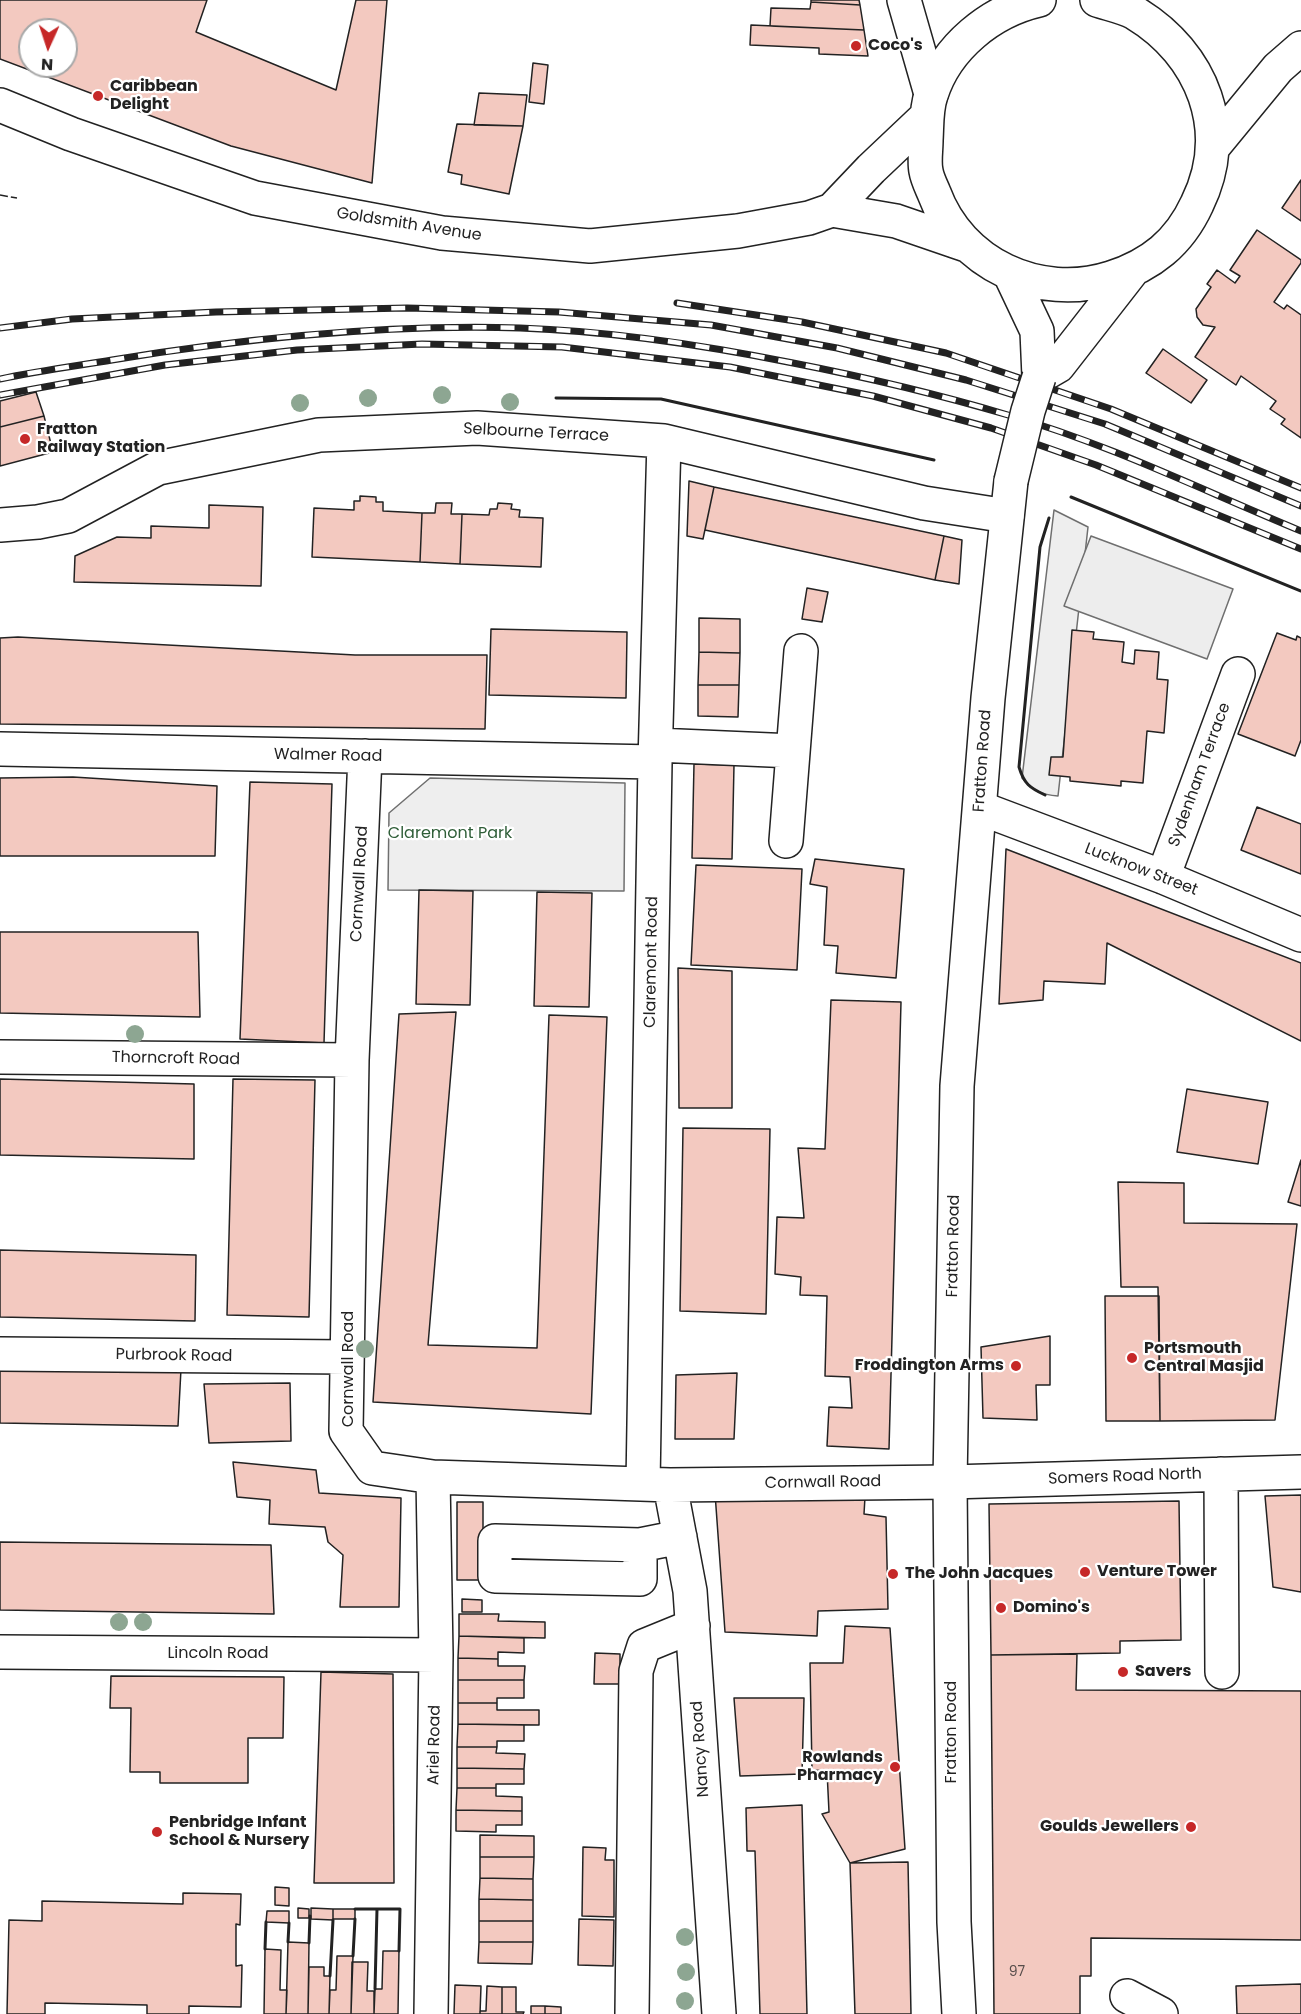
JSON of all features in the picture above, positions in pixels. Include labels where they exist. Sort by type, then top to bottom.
[{"type":"street","points":[[903,0],[929,105],[926,171],[940,211],[966,245],[987,261],[1010,274],[1051,285],[1092,284],[1132,271]]},
{"type":"street","points":[[1045,368],[1132,271],[1164,250],[1190,220],[1206,186],[1213,147],[1209,106],[1193,68],[1167,36],[1133,12],[1097,0]]},
{"type":"street","points":[[929,105],[947,61],[971,34],[1026,1]]},
{"type":"street","points":[[1213,147],[1278,68],[1301,48]]},
{"type":"street","name":"Goldsmith Avenue","points":[[0,105],[71,134],[255,198],[442,233],[590,246],[738,231],[809,218],[832,210],[929,105]]},
{"type":"street","name":"Goldsmith Avenue","points":[[832,210],[896,221],[966,245]]},
{"type":"street","points":[[1010,274],[1037,331],[1045,368]]},
{"type":"street","name":"Fratton Road","points":[[959,2014],[954,1922],[950,1482],[957,1086],[989,686],[1011,481],[1028,411],[1045,368]]},
{"type":"street","name":"Selbourne Terrace","points":[[0,525],[38,522],[68,516],[158,468],[319,435],[477,428],[664,441],[924,503],[1007,516]]},
{"type":"street","name":"Claremont Road","points":[[657,1484],[656,753],[664,441]]},
{"type":"street","points":[[786,841],[801,651]]},
{"type":"street","name":"Sydenham Terrace","points":[[1162,877],[1238,674]]},
{"type":"street","name":"Walmer Road","points":[[0,749],[365,756],[793,751]]},
{"type":"street","name":"Cornwall Road","points":[[365,756],[352,1060],[346,1431],[372,1468],[433,1477],[657,1484],[950,1482]]},
{"type":"street","name":"Lucknow Street","points":[[980,808],[1162,877],[1301,935]]},
{"type":"street","name":"Thorncroft Road","points":[[0,1057],[352,1060]]},
{"type":"street","name":"Purbrook Road","points":[[0,1354],[347,1358]]},
{"type":"street","name":"Somers Road North","points":[[950,1482],[1301,1472]]},
{"type":"street","points":[[1221,1474],[1222,1672]]},
{"type":"street","name":"Ariel Road","points":[[431,2014],[436,1655],[433,1477]]},
{"type":"street","name":"Nancy Road","points":[[657,1484],[680,1537],[690,1591],[720,2014]]},
{"type":"street","points":[[640,1545],[680,1537]]},
{"type":"street","points":[[632,2014],[636,1671],[644,1646],[693,1626]]},
{"type":"street","name":"Lincoln Road","points":[[0,1652],[436,1655]]},
{"type":"street","points":[[1127,1996],[1161,2014]]},
{"type":"green space","points":[[1054,510],[1088,527],[1058,796],[1038,791],[1022,778]]},
{"type":"green space","name":"Claremont Park","points":[[430,778],[625,783],[624,891],[388,890],[389,813]]},
{"type":"shaded area","points":[[1091,536],[1233,589],[1207,659],[1064,606]]},
{"type":"building","points":[[0,0],[207,0],[196,32],[336,90],[356,0],[387,0],[372,183],[231,146],[50,78],[78,78],[78,18],[18,18],[18,66],[0,59]]},
{"type":"building","points":[[811,0],[859,0],[860,5],[811,2]]},
{"type":"building","points":[[811,2],[860,5],[864,30],[770,26],[771,8],[810,9]]},
{"type":"building","points":[[751,25],[864,30],[868,56],[819,54],[819,48],[750,45]]},
{"type":"building","points":[[533,63],[548,65],[544,104],[529,102]]},
{"type":"building","points":[[479,93],[527,95],[523,126],[474,125]]},
{"type":"building","points":[[457,124],[523,126],[509,194],[461,184],[462,175],[448,172]]},
{"type":"building","points":[[1301,180],[1301,221],[1282,208]]},
{"type":"building","points":[[1257,230],[1301,260],[1274,302],[1284,309],[1287,305],[1301,315],[1301,438],[1281,424],[1285,419],[1270,409],[1276,401],[1241,376],[1236,385],[1195,357],[1215,327],[1203,325],[1197,317],[1196,309],[1211,287],[1207,284],[1217,270],[1235,283],[1240,276],[1230,270]]},
{"type":"building","points":[[1163,349],[1207,380],[1191,403],[1146,373]]},
{"type":"building","points":[[36,392],[44,416],[0,427],[0,401]]},
{"type":"building","name":"Fratton Railway Station","points":[[44,416],[53,452],[0,466],[0,427]]},
{"type":"building","points":[[689,481],[714,487],[703,539],[687,536]]},
{"type":"building","points":[[714,487],[944,536],[935,580],[705,530]]},
{"type":"building","points":[[360,496],[376,497],[376,502],[383,502],[383,511],[422,513],[420,562],[312,557],[314,508],[354,510],[354,501],[360,501]]},
{"type":"building","points":[[436,503],[452,503],[451,514],[462,514],[460,564],[420,562],[422,513],[435,513]]},
{"type":"building","points":[[498,503],[512,504],[511,509],[520,510],[519,517],[543,518],[541,567],[460,564],[462,514],[489,515],[490,509],[497,509]]},
{"type":"building","points":[[209,505],[263,507],[261,586],[74,582],[75,556],[117,537],[151,538],[151,526],[209,528]]},
{"type":"building","points":[[944,536],[962,540],[959,584],[935,580]]},
{"type":"building","points":[[807,588],[828,592],[822,622],[802,619]]},
{"type":"building","points":[[699,618],[740,619],[740,653],[699,652]]},
{"type":"building","points":[[491,629],[627,632],[626,698],[489,695]]},
{"type":"building","points":[[1072,630],[1094,632],[1093,639],[1124,642],[1122,662],[1134,664],[1135,650],[1159,652],[1157,679],[1168,680],[1164,733],[1147,731],[1143,783],[1121,781],[1121,786],[1070,781],[1070,777],[1049,775],[1051,757],[1063,757]]},
{"type":"building","points":[[1277,633],[1296,640],[1297,636],[1301,638],[1301,740],[1295,756],[1238,734]]},
{"type":"building","points":[[18,637],[355,655],[487,655],[485,729],[0,724],[0,638]]},
{"type":"building","points":[[699,652],[740,653],[739,685],[698,685]]},
{"type":"building","points":[[698,685],[739,685],[738,717],[698,716]]},
{"type":"building","points":[[694,764],[734,765],[732,859],[692,858]]},
{"type":"building","points":[[73,777],[217,786],[215,856],[0,856],[0,778]]},
{"type":"building","points":[[250,782],[332,784],[324,1043],[240,1039]]},
{"type":"building","points":[[1257,807],[1301,824],[1301,874],[1241,850]]},
{"type":"building","points":[[1006,849],[1301,963],[1301,1041],[1107,943],[1105,984],[1044,981],[1043,1000],[999,1004]]},
{"type":"building","points":[[815,859],[904,869],[896,978],[836,973],[838,946],[824,945],[827,887],[810,884]]},
{"type":"building","points":[[696,865],[802,869],[797,970],[691,965]]},
{"type":"building","points":[[419,890],[473,891],[470,1005],[416,1004]]},
{"type":"building","points":[[537,892],[592,893],[589,1007],[534,1006]]},
{"type":"building","points":[[0,932],[198,932],[200,1017],[0,1013]]},
{"type":"building","points":[[678,968],[732,971],[732,1108],[679,1108]]},
{"type":"building","points":[[831,1000],[901,1002],[889,1449],[827,1446],[829,1407],[852,1408],[850,1377],[825,1376],[827,1296],[800,1295],[801,1277],[775,1274],[777,1217],[804,1218],[798,1148],[825,1149]]},
{"type":"building","points":[[456,1012],[428,1345],[537,1348],[549,1015],[607,1017],[591,1414],[373,1402],[399,1014]]},
{"type":"building","points":[[0,1079],[194,1084],[194,1159],[0,1155]]},
{"type":"building","points":[[233,1079],[315,1080],[309,1317],[227,1315]]},
{"type":"building","points":[[1187,1089],[1268,1102],[1258,1164],[1177,1152]]},
{"type":"building","points":[[683,1128],[770,1129],[766,1314],[680,1311]]},
{"type":"building","points":[[1301,1160],[1301,1206],[1288,1202]]},
{"type":"building","points":[[1118,1182],[1184,1183],[1184,1223],[1297,1224],[1275,1420],[1160,1421],[1158,1287],[1121,1287]]},
{"type":"building","points":[[0,1250],[196,1255],[195,1321],[0,1317]]},
{"type":"building","name":"Portsmouth Central Masjid","points":[[1105,1296],[1159,1296],[1160,1421],[1106,1421]]},
{"type":"building","name":"Froddington Arms","points":[[1050,1336],[1050,1385],[1036,1385],[1037,1420],[983,1418],[981,1347]]},
{"type":"building","points":[[0,1368],[181,1369],[178,1426],[0,1423]]},
{"type":"building","points":[[737,1373],[734,1439],[675,1439],[676,1375]]},
{"type":"building","points":[[290,1383],[291,1441],[209,1443],[204,1384]]},
{"type":"building","points":[[233,1462],[316,1470],[319,1493],[401,1498],[399,1607],[340,1607],[343,1555],[328,1542],[325,1527],[269,1524],[270,1500],[237,1497]]},
{"type":"building","points":[[715,1493],[865,1497],[864,1514],[886,1517],[888,1609],[818,1611],[817,1636],[725,1632]]},
{"type":"building","points":[[1301,1495],[1301,1592],[1273,1587],[1265,1496]]},
{"type":"building","name":"Venture Tower","points":[[1179,1501],[1181,1640],[1120,1641],[1120,1653],[991,1655],[989,1504]]},
{"type":"building","points":[[457,1502],[483,1502],[483,1580],[457,1580]]},
{"type":"building","points":[[0,1542],[271,1545],[274,1614],[0,1610]]},
{"type":"building","points":[[462,1599],[482,1600],[482,1612],[462,1612]]},
{"type":"building","points":[[459,1614],[499,1614],[498,1621],[545,1622],[545,1638],[459,1636]]},
{"type":"building","points":[[845,1626],[890,1628],[905,1849],[850,1863],[822,1814],[829,1812],[827,1771],[812,1770],[810,1663],[843,1663]]},
{"type":"building","points":[[459,1636],[524,1638],[524,1653],[498,1652],[498,1659],[458,1658]]},
{"type":"building","points":[[595,1653],[620,1654],[620,1684],[594,1684]]},
{"type":"building","points":[[1077,1654],[1076,1690],[1301,1691],[1301,1940],[1091,1938],[1091,1976],[1080,1976],[1080,2014],[994,2014],[991,1655]]},
{"type":"building","points":[[458,1658],[498,1659],[498,1666],[525,1666],[524,1680],[458,1680]]},
{"type":"building","points":[[321,1672],[393,1674],[394,1883],[314,1883]]},
{"type":"building","points":[[111,1676],[284,1677],[283,1738],[248,1738],[248,1783],[160,1783],[160,1772],[130,1772],[131,1708],[110,1708]]},
{"type":"building","points":[[458,1680],[524,1680],[524,1698],[497,1698],[497,1703],[458,1703]]},
{"type":"building","points":[[734,1698],[804,1698],[802,1774],[740,1776]]},
{"type":"building","points":[[458,1703],[497,1703],[497,1710],[539,1710],[539,1725],[458,1724]]},
{"type":"building","points":[[458,1724],[524,1725],[524,1741],[497,1741],[497,1747],[457,1747]]},
{"type":"building","points":[[457,1747],[497,1747],[496,1753],[525,1754],[524,1769],[457,1768]]},
{"type":"building","points":[[457,1768],[524,1769],[524,1784],[496,1784],[496,1788],[457,1788]]},
{"type":"building","points":[[457,1788],[496,1788],[496,1796],[522,1797],[522,1811],[456,1810]]},
{"type":"building","points":[[802,1805],[807,2014],[760,2014],[755,1851],[747,1851],[746,1808]]},
{"type":"building","points":[[456,1810],[522,1811],[522,1825],[496,1825],[496,1832],[456,1831]]},
{"type":"building","points":[[480,1835],[534,1836],[534,1857],[480,1857]]},
{"type":"building","points":[[583,1847],[606,1848],[605,1860],[614,1860],[614,1917],[582,1916]]},
{"type":"building","points":[[480,1857],[534,1857],[533,1879],[480,1878]]},
{"type":"building","points":[[908,1862],[911,2014],[855,2014],[850,1863]]},
{"type":"building","points":[[480,1878],[533,1879],[533,1900],[479,1899]]},
{"type":"building","points":[[275,1887],[289,1888],[289,1906],[275,1905]]},
{"type":"building","points":[[183,1893],[241,1894],[240,1925],[236,1924],[236,1966],[242,1965],[241,2007],[189,2006],[189,2014],[147,2014],[147,2005],[45,2003],[45,2014],[7,2014],[9,1920],[42,1921],[42,1901],[183,1904]]},
{"type":"building","points":[[479,1899],[533,1900],[533,1921],[479,1921]]},
{"type":"building","points":[[298,1908],[309,1909],[309,1918],[298,1918]]},
{"type":"building","points":[[311,1908],[333,1909],[333,1920],[311,1919]]},
{"type":"building","points":[[333,1909],[355,1909],[355,1919],[333,1919]]},
{"type":"building","points":[[267,1911],[289,1911],[289,1923],[266,1922]]},
{"type":"building","points":[[579,1919],[614,1920],[613,1966],[578,1965]]},
{"type":"building","points":[[479,1921],[533,1921],[533,1942],[479,1942]]},
{"type":"building","points":[[288,1942],[309,1943],[308,2014],[286,2014]]},
{"type":"building","points":[[479,1942],[533,1942],[532,1964],[478,1963]]},
{"type":"building","points":[[265,1949],[281,1950],[280,1990],[287,1990],[286,2014],[264,2014]]},
{"type":"building","points":[[383,1951],[399,1951],[398,2014],[374,2014],[375,1989],[382,1989]]},
{"type":"building","points":[[337,1956],[353,1956],[351,2014],[329,2014],[330,1990],[336,1990]]},
{"type":"building","points":[[352,1962],[368,1962],[367,1991],[374,1991],[374,2014],[351,2014]]},
{"type":"building","points":[[309,1967],[324,1967],[324,1976],[330,1976],[329,2014],[308,2014]]},
{"type":"building","points":[[1301,1984],[1301,2014],[1237,2014],[1236,1986]]},
{"type":"building","points":[[455,1985],[481,1986],[480,2014],[454,2014]]},
{"type":"building","points":[[487,1986],[502,1987],[502,2014],[480,2014],[480,2011],[486,2011]]},
{"type":"building","points":[[502,1987],[516,1987],[516,2012],[524,2012],[523,2014],[502,2014]]},
{"type":"building","points":[[531,2006],[545,2006],[545,2014],[531,2014]]},
{"type":"building","points":[[545,2006],[561,2007],[561,2014],[545,2014]]},
{"type":"railway","points":[[677,303],[802,322],[946,353],[1111,409],[1301,488]]},
{"type":"railway","points":[[0,328],[72,319],[216,312],[407,308],[559,312],[711,325],[837,348],[966,380],[1105,424],[1301,506]]},
{"type":"railway","points":[[0,379],[163,352],[316,334],[469,327],[520,328],[623,336],[725,350],[820,368],[981,407],[1046,427],[1120,454],[1301,531]]},
{"type":"railway","points":[[0,395],[165,365],[297,350],[422,344],[562,347],[730,367],[873,396],[991,428],[1096,465],[1301,549]]},
{"type":"fence","points":[[0,195],[17,198]]},
{"type":"wall","points":[[556,398],[661,399],[934,460]]},
{"type":"wall","points":[[1071,497],[1301,591]]},
{"type":"wall","points":[[1045,795],[1028,785],[1019,767],[1040,547],[1049,518]]},
{"type":"wall","points":[[355,1909],[377,1909],[375,1989]]},
{"type":"wall","points":[[377,1909],[400,1909],[399,1951]]},
{"type":"wall","points":[[309,1943],[310,1916]]},
{"type":"wall","points":[[353,1956],[355,1919]]},
{"type":"wall","points":[[330,1976],[333,1920]]},
{"type":"wall","points":[[265,1949],[266,1922]]},
{"type":"wall","points":[[288,1942],[289,1923]]},
{"type":"place","name":"Coco's","points":[[856,46]]},
{"type":"place","name":"Caribbean Delight","points":[[98,96]]},
{"type":"place","name":"Fratton Railway Station","points":[[25,439]]},
{"type":"place","name":"Portsmouth Central Masjid","points":[[1132,1358]]},
{"type":"place","name":"Froddington Arms","points":[[1016,1366]]},
{"type":"place","name":"Venture Tower","points":[[1085,1572]]},
{"type":"place","name":"The John Jacques","points":[[893,1574]]},
{"type":"place","name":"Domino's","points":[[1001,1608]]},
{"type":"place","name":"Savers","points":[[1123,1672]]},
{"type":"place","name":"Rowlands Pharmacy","points":[[895,1767]]},
{"type":"place","name":"Goulds Jewellers","points":[[1191,1827]]},
{"type":"place","name":"Penbridge Infant School & Nursery","points":[[157,1832]]}]
